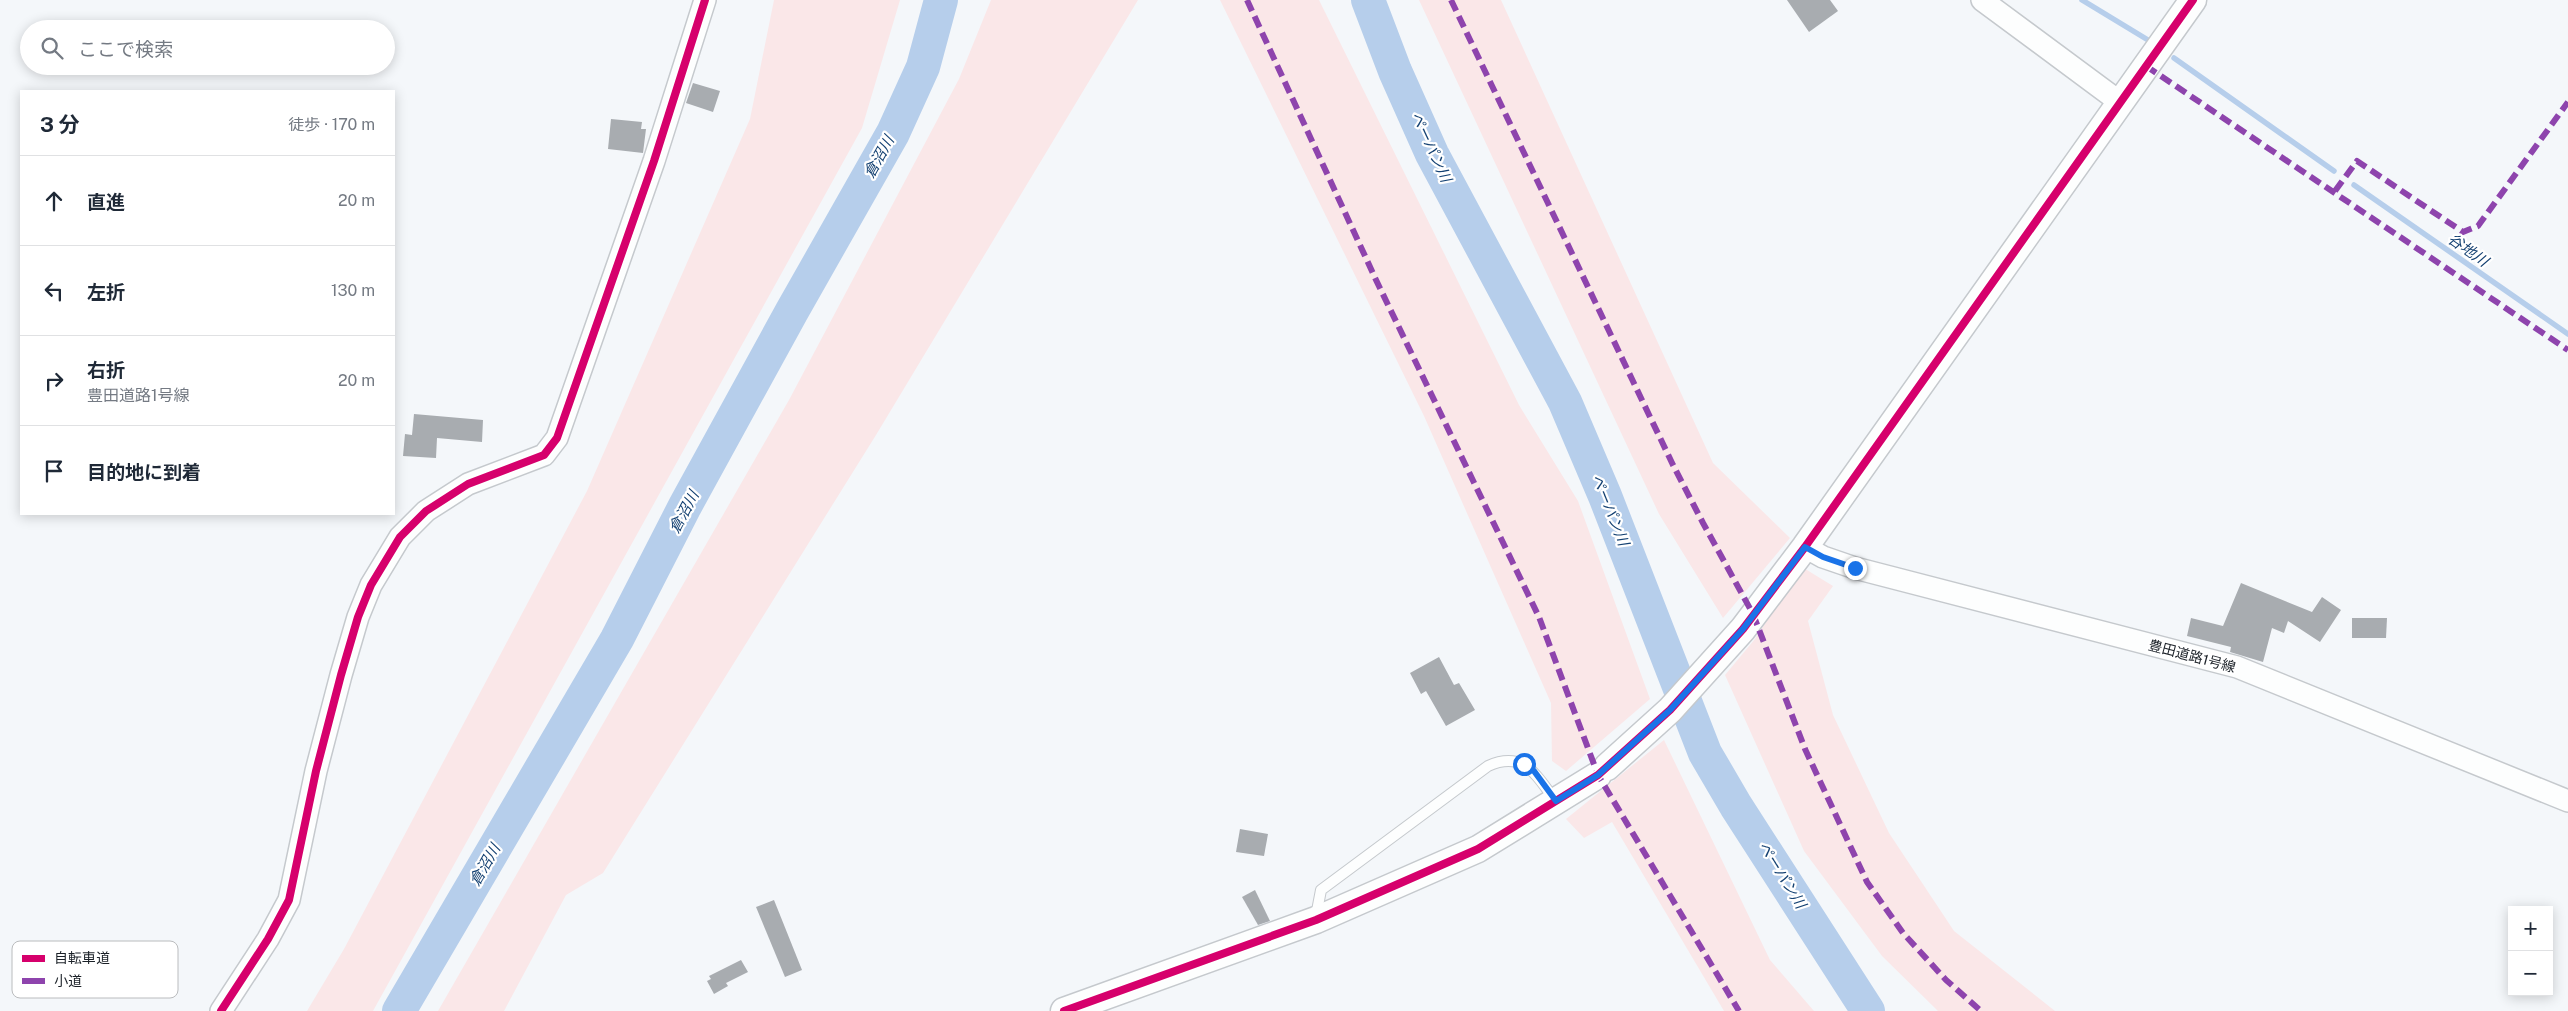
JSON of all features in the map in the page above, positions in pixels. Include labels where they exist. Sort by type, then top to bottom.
[{"type":"street","points":[[221,1011],[268,939],[289,900],[316,771],[341,674],[358,617],[371,585],[400,538],[426,510],[468,484],[544,454],[557,438],[654,161],[706,0]]},
{"type":"street","points":[[1982,0],[2121,104]]},
{"type":"street","points":[[1064,1011],[1316,920],[1478,849],[1602,771],[1670,710],[1743,629],[1805,547],[2193,0]]},
{"type":"street","name":"豊田道路1号線","points":[[1805,547],[1823,557],[1855,568],[2237,667],[2568,800]]},
{"type":"lane","points":[[1316,920],[1321,890],[1488,766],[1503,759],[1524,764],[1534,771],[1556,801]]},
{"type":"shaded area","points":[[774,0],[900,0],[862,128],[373,1011],[307,1011],[344,949],[587,491],[750,119]]},
{"type":"shaded area","points":[[991,0],[1138,0],[876,435],[603,873],[566,895],[504,1011],[438,1011],[789,400],[959,79]]},
{"type":"shaded area","points":[[1220,0],[1319,0],[1519,405],[1578,501],[1650,699],[1566,771],[1552,761],[1551,703],[1424,416]]},
{"type":"shaded area","points":[[1419,0],[1501,0],[1713,463],[1790,538],[1723,618],[1659,514]]},
{"type":"shaded area","points":[[1802,567],[1833,586],[1808,621],[1833,715],[1889,833],[1954,931],[2055,1011],[1938,1011],[1882,956],[1804,851],[1725,675],[1755,639]]},
{"type":"shaded area","points":[[1664,740],[1770,960],[1814,1011],[1724,1011],[1612,822],[1584,838],[1566,819]]},
{"type":"building","points":[[1787,0],[1830,0],[1838,11],[1809,32]]},
{"type":"building","points":[[693,83],[720,91],[713,112],[686,103]]},
{"type":"building","points":[[611,119],[642,122],[641,129],[646,129],[643,153],[608,149]]},
{"type":"building","points":[[414,414],[483,420],[482,442],[437,438],[436,458],[403,456],[405,434],[412,435]]},
{"type":"building","points":[[2241,583],[2312,612],[2322,597],[2341,610],[2320,642],[2288,621],[2284,633],[2272,628],[2263,662],[2230,652],[2231,647],[2187,636],[2191,618],[2223,626]]},
{"type":"building","points":[[2352,618],[2387,618],[2386,638],[2352,638]]},
{"type":"building","points":[[1439,657],[1454,685],[1459,683],[1475,710],[1446,726],[1426,691],[1421,694],[1410,673]]},
{"type":"building","points":[[1240,829],[1268,834],[1264,856],[1236,852]]},
{"type":"building","points":[[1255,890],[1270,921],[1258,925],[1242,897]]},
{"type":"building","points":[[774,900],[802,970],[785,977],[756,907]]},
{"type":"building","points":[[741,960],[748,972],[726,983],[728,986],[714,994],[707,981],[711,979],[709,976]]},
{"type":"waterway","name":"倉沼川","points":[[399,1011],[617,639],[685,506],[792,311],[893,133],[923,67],[941,0]]},
{"type":"waterway","name":"ペーパン川","points":[[1368,0],[1395,71],[1432,154],[1565,402],[1605,496],[1705,753],[1736,806],[1868,1011]]},
{"type":"waterway","name":"谷地川","points":[[2082,0],[2148,40]]},
{"type":"waterway","name":"谷地川","points":[[2174,58],[2334,171]]},
{"type":"waterway","name":"谷地川","points":[[2354,185],[2568,334]]},
{"type":"marked path","points":[[1247,0],[1377,282],[1539,617],[1598,775],[1739,1011]]},
{"type":"marked path","points":[[1451,0],[1673,465],[1753,614],[1805,749],[1867,882],[1903,933],[1946,980],[1981,1011]]},
{"type":"marked path","points":[[2146,66],[2568,350]]},
{"type":"marked path","points":[[2335,191],[2357,161],[2463,232],[2478,226],[2568,102]]},
{"type":"cycle path","points":[[221,1011],[268,939],[289,900],[316,771],[358,617],[371,585],[400,537],[426,511],[468,484],[544,455],[557,438],[654,161],[705,0]]},
{"type":"cycle path","points":[[1064,1011],[1316,920],[1478,849],[1598,775],[1670,710],[1743,629],[1805,547],[2193,0]]},
{"type":"route","points":[[1524,764],[1534,771],[1556,801],[1598,775],[1670,710],[1743,629],[1805,547],[1823,557],[1855,568]]}]
